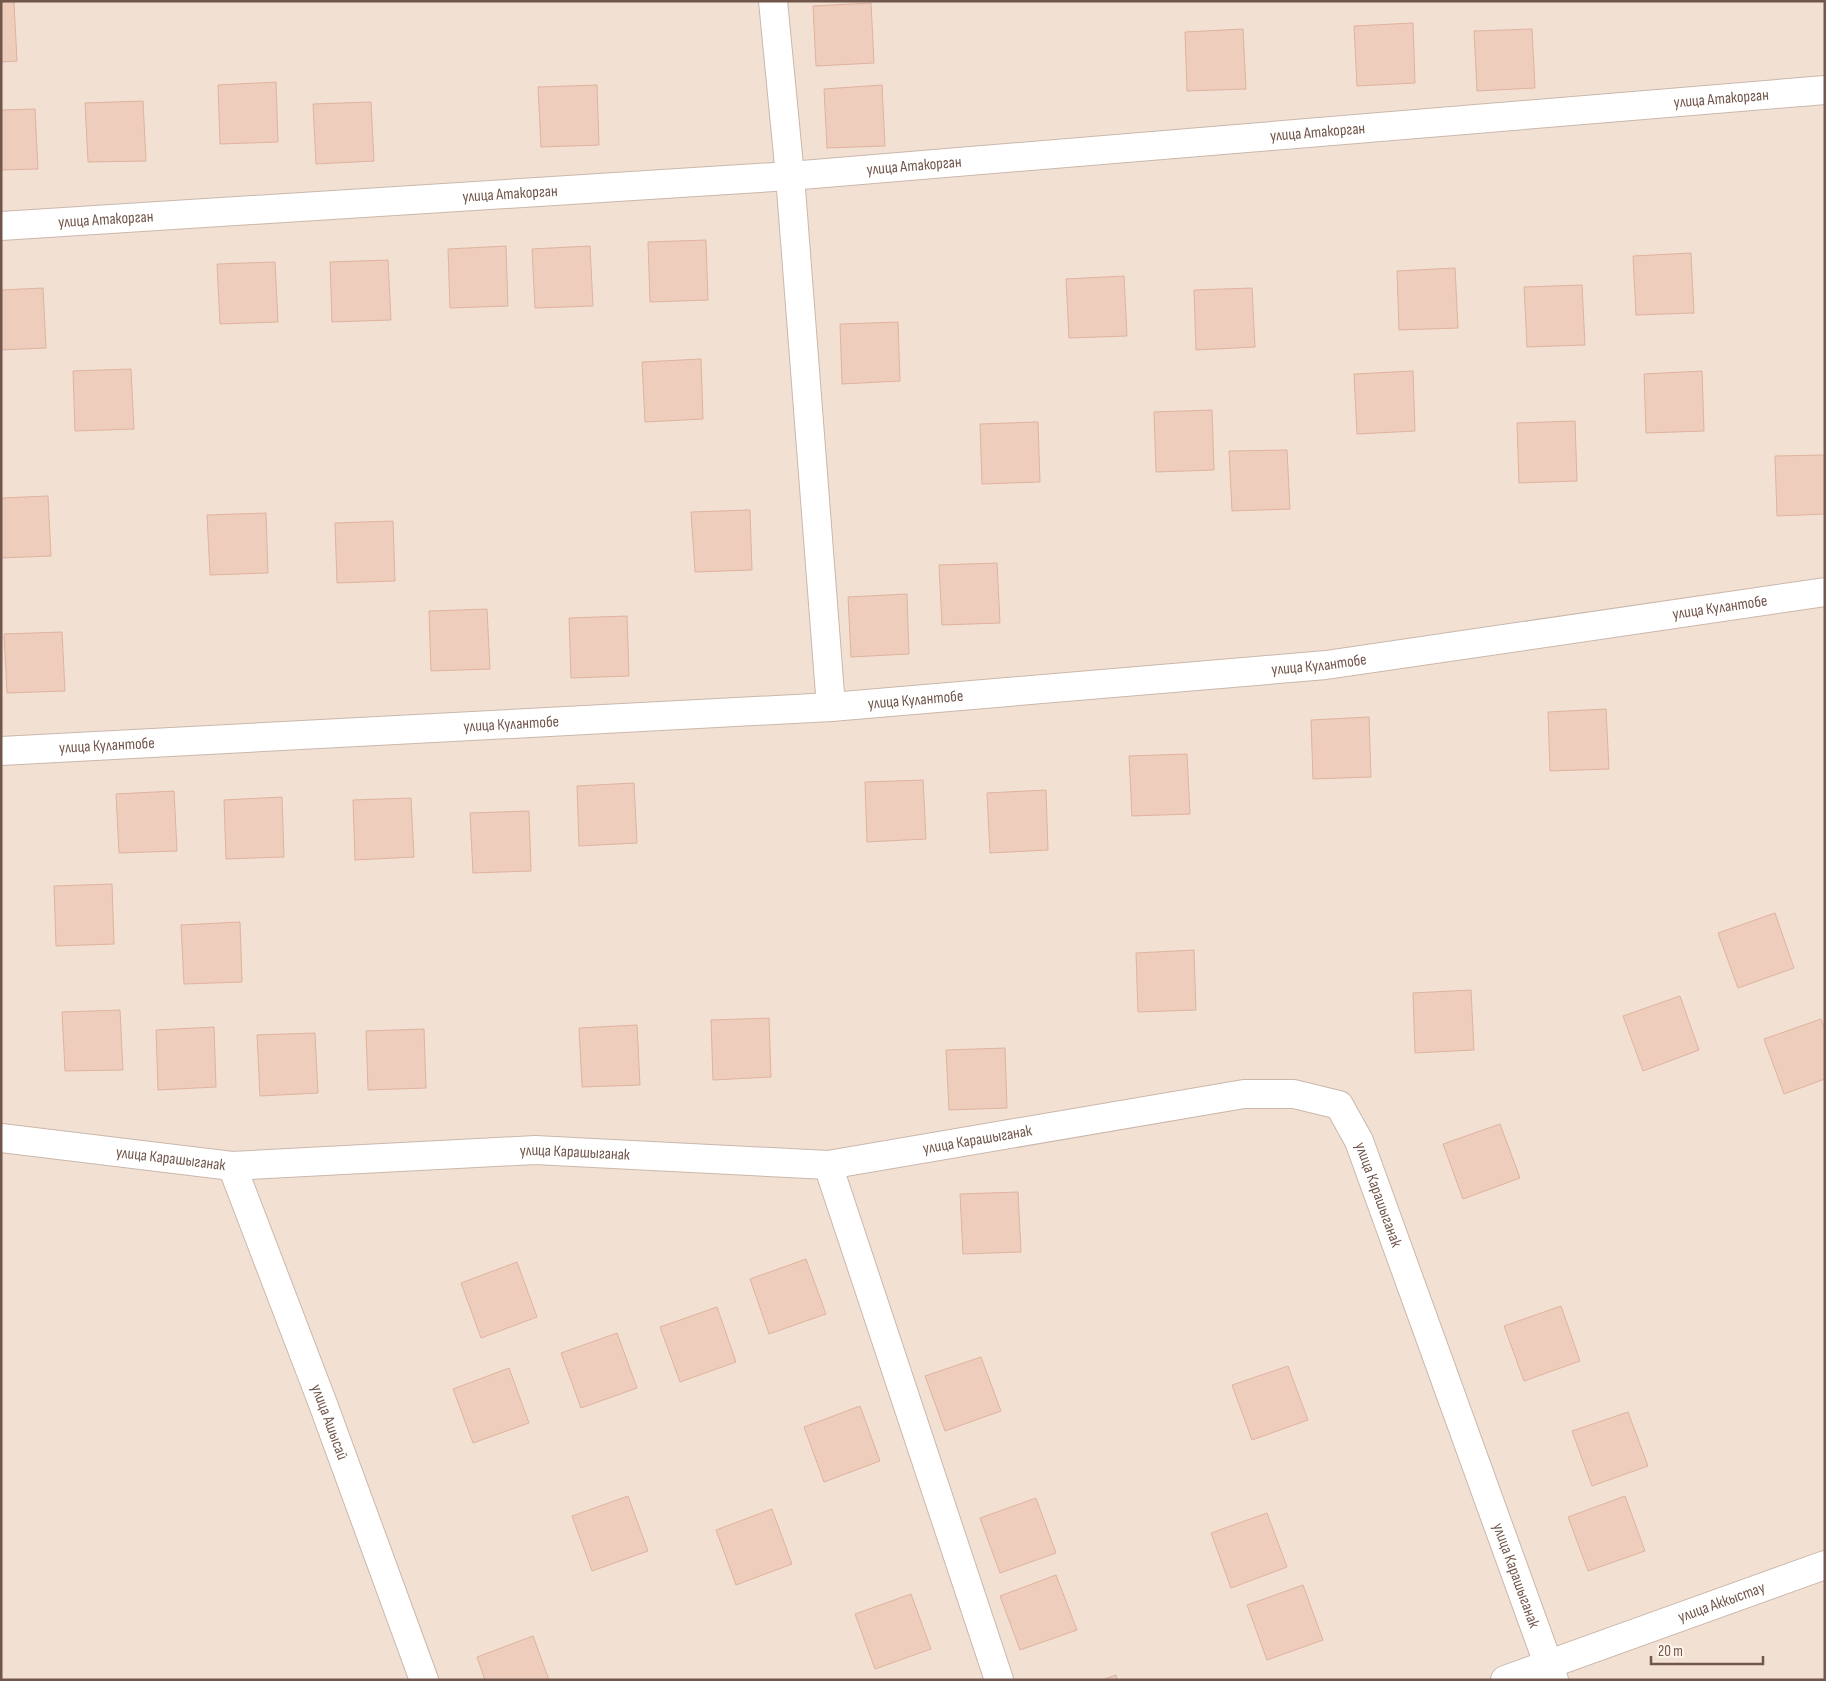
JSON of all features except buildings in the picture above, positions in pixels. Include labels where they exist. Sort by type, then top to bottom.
[{"type":"street","points":[[772,1],[790,176],[830,707]]},
{"type":"street","name":"улица Атакорган","points":[[1,226],[790,176],[1825,90]]},
{"type":"street","name":"улица Кулантобе","points":[[1,751],[830,707],[1326,665],[1825,592]]},
{"type":"street","name":"улица Карашыганак","points":[[1,1138],[232,1166],[535,1150],[828,1165],[1244,1094],[1294,1094],[1339,1105],[1362,1150],[1552,1671]]},
{"type":"street","points":[[828,1165],[999,1680]]},
{"type":"street","name":"улица Ашысай","points":[[232,1166],[323,1404],[424,1680]]},
{"type":"street","name":"улица Аккыстау","points":[[1505,1680],[1552,1671],[1825,1565]]},
{"type":"shaded area","points":[[1,1],[1825,1],[1825,1680],[1,1680]]}]
